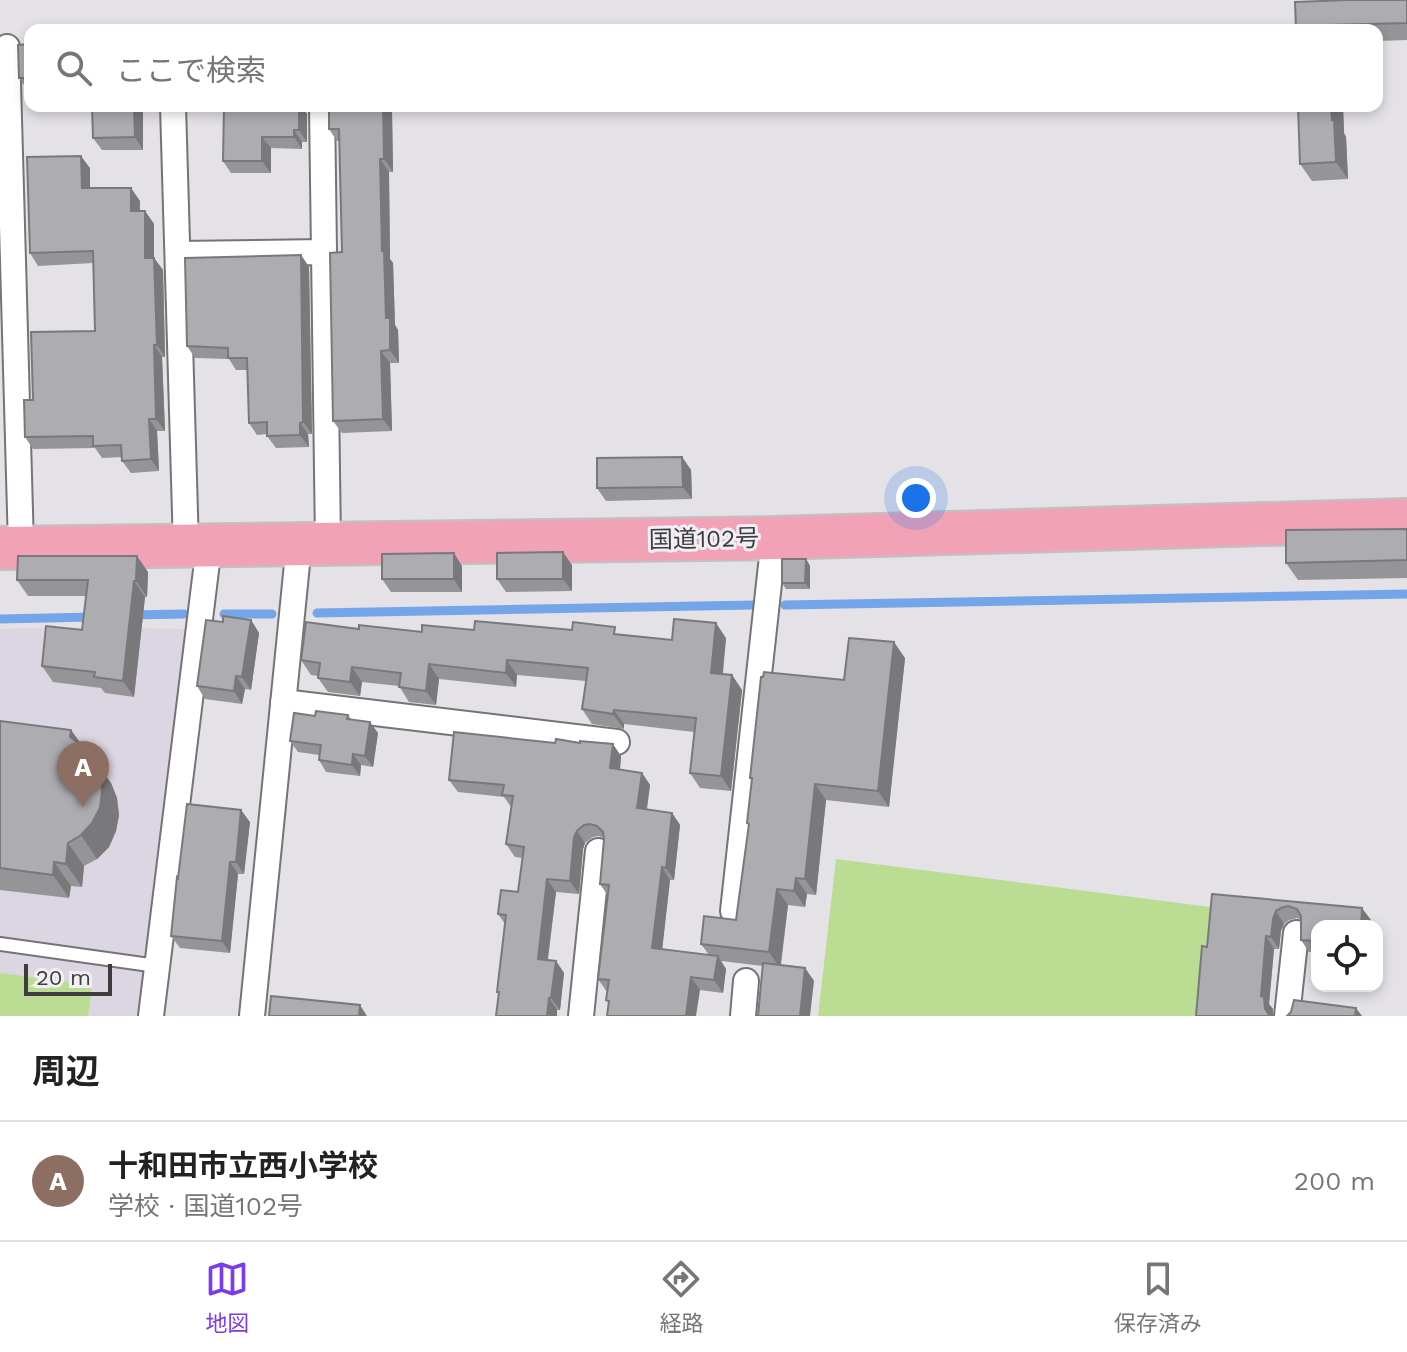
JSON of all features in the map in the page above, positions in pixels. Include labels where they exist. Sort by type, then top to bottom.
[{"type":"highway","name":"国道102号","points":[[10,548],[774,538],[1407,520]]},
{"type":"street","points":[[10,548],[12,47]]},
{"type":"street","points":[[151,1016],[198,546],[178,254],[173,112]]},
{"type":"street","points":[[252,1016],[283,702],[314,543],[324,252],[322,112]]},
{"type":"street","points":[[178,254],[324,252]]},
{"type":"street","points":[[733,911],[774,538]]},
{"type":"street","points":[[283,702],[617,742]]},
{"type":"street","points":[[581,1016],[598,851]]},
{"type":"street","points":[[1287,1016],[1296,933]]},
{"type":"street","points":[[743,1016],[746,981]]},
{"type":"lane","points":[[0,944],[157,966]]},
{"type":"shaded area","points":[[0,629],[188,629],[140,1016],[0,1016]]},
{"type":"green space","points":[[836,859],[1210,907],[1199,1016],[818,1016]]},
{"type":"green space","points":[[0,973],[92,985],[88,1016],[0,1016]]},
{"type":"building","points":[[1407,0],[1407,23],[1296,24],[1295,2]]},
{"type":"building","points":[[24,44],[24,78],[19,78],[18,45]]},
{"type":"building","points":[[92,112],[134,112],[135,137],[93,138]]},
{"type":"building","points":[[224,112],[299,112],[299,130],[294,130],[294,137],[262,137],[262,161],[223,161]]},
{"type":"building","points":[[329,112],[383,112],[384,159],[380,159],[382,251],[386,318],[390,318],[390,350],[381,351],[383,419],[333,421],[330,253],[342,252],[339,129],[329,129]]},
{"type":"building","points":[[1298,112],[1331,112],[1336,162],[1300,164]]},
{"type":"building","points":[[81,156],[82,188],[131,188],[131,211],[145,211],[145,258],[154,258],[157,345],[154,345],[156,419],[149,419],[151,459],[122,461],[121,445],[93,446],[93,436],[25,437],[24,400],[33,400],[31,332],[95,331],[93,251],[30,253],[27,157]]},
{"type":"building","points":[[301,255],[303,422],[300,423],[300,435],[267,436],[267,422],[249,423],[247,358],[228,358],[228,348],[187,346],[185,258]]},
{"type":"building","points":[[682,457],[683,487],[597,488],[597,458]]},
{"type":"building","points":[[1407,529],[1407,560],[1286,563],[1286,530]]},
{"type":"building","points":[[563,552],[563,579],[497,579],[497,553]]},
{"type":"building","points":[[454,553],[454,579],[382,579],[382,554]]},
{"type":"building","points":[[18,556],[137,556],[123,681],[94,677],[95,672],[42,666],[46,626],[82,630],[88,580],[17,580]]},
{"type":"building","points":[[782,559],[806,559],[805,583],[782,583]]},
{"type":"building","points":[[223,616],[251,620],[242,677],[236,676],[234,691],[197,686],[206,620],[223,622]]},
{"type":"building","points":[[674,619],[716,623],[711,673],[732,675],[721,776],[690,773],[696,718],[614,710],[613,714],[582,709],[588,668],[507,660],[506,673],[429,664],[426,691],[399,687],[401,673],[352,667],[350,682],[318,678],[320,663],[301,660],[306,622],[359,629],[359,625],[422,632],[422,625],[474,630],[475,621],[572,630],[573,622],[615,627],[614,634],[672,640]]},
{"type":"building","points":[[849,638],[894,642],[878,791],[815,784],[805,879],[796,878],[794,891],[777,889],[769,952],[701,944],[704,916],[736,920],[749,824],[750,778],[761,677],[764,672],[844,680]]},
{"type":"building","points":[[316,711],[348,715],[347,719],[370,722],[365,756],[353,754],[352,765],[319,760],[321,745],[290,741],[294,713],[315,716]]},
{"type":"building","points":[[0,721],[71,730],[70,737],[84,747],[101,775],[100,808],[92,823],[68,843],[66,864],[54,862],[53,875],[0,868]]},
{"type":"building","points":[[454,732],[555,743],[556,739],[613,744],[610,768],[642,773],[637,808],[672,813],[652,948],[718,956],[714,980],[691,977],[686,1016],[607,1016],[609,980],[598,979],[609,885],[600,884],[603,832],[590,824],[584,825],[574,837],[570,881],[547,879],[538,959],[556,961],[547,1016],[496,1016],[506,915],[498,914],[501,890],[518,892],[524,847],[506,844],[513,796],[502,795],[504,785],[449,780]]},
{"type":"building","points":[[187,804],[241,810],[236,862],[230,862],[222,941],[171,936]]},
{"type":"building","points":[[1212,894],[1362,908],[1361,920],[1311,920],[1311,941],[1301,940],[1301,916],[1297,909],[1288,906],[1276,911],[1271,937],[1266,936],[1261,996],[1270,1016],[1196,1016],[1202,946],[1207,947]]},
{"type":"building","points":[[763,963],[805,968],[800,1016],[758,1016]]},
{"type":"building","points":[[271,996],[360,1005],[359,1016],[269,1016]]},
{"type":"building","points":[[1294,1000],[1356,1008],[1355,1016],[1287,1016]]},
{"type":"waterway","points":[[785,605],[1407,594]]},
{"type":"waterway","points":[[317,613],[754,605]]},
{"type":"waterway","points":[[131,615],[184,614]]},
{"type":"waterway","points":[[224,614],[272,614]]},
{"type":"waterway","points":[[0,619],[93,617]]},
{"type":"place","name":"十和田市立西小学校","points":[[83,807]]}]
